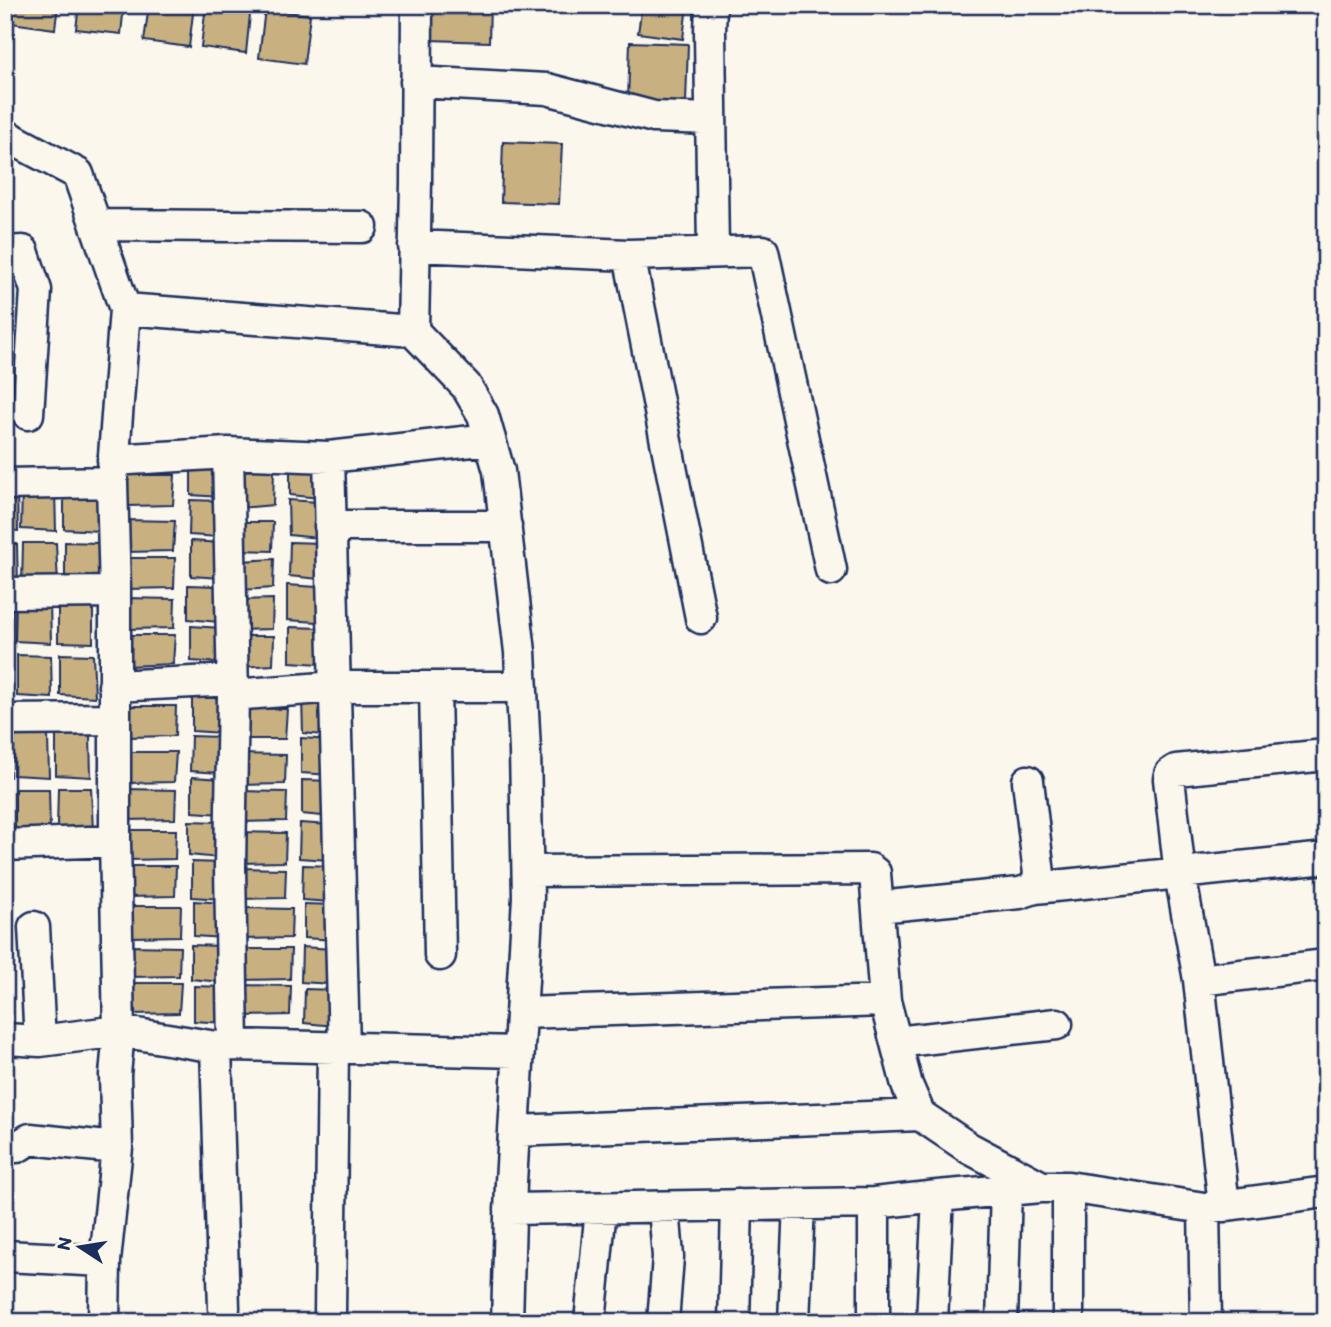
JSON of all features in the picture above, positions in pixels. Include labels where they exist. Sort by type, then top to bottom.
[{"type":"street","points":[[413,331],[417,5]]},
{"type":"street","points":[[711,5],[713,253]]},
{"type":"street","points":[[416,82],[547,89],[654,117],[711,119]]},
{"type":"street","points":[[5,135],[78,174],[125,309],[112,471],[115,841],[120,1031],[115,1074],[117,1148],[105,1261],[104,1322]]},
{"type":"street","points":[[96,225],[362,226]]},
{"type":"street","points":[[414,246],[629,254],[763,251],[831,570]]},
{"type":"street","points":[[5,251],[23,251],[36,290],[28,414]]},
{"type":"street","points":[[629,254],[701,618]]},
{"type":"street","points":[[125,309],[413,331],[466,386],[483,415],[499,471],[506,526],[520,652],[525,751],[528,897],[510,1209],[507,1322]]},
{"type":"street","points":[[5,484],[228,453],[328,457],[490,439]]},
{"type":"street","points":[[224,1308],[225,1046],[233,687],[228,453]]},
{"type":"street","points":[[328,457],[335,687],[339,1048],[330,1315]]},
{"type":"street","points":[[330,526],[506,526]]},
{"type":"street","points":[[5,593],[114,592]]},
{"type":"street","points":[[114,686],[522,687]]},
{"type":"street","points":[[435,687],[440,955]]},
{"type":"street","points":[[5,720],[114,719]]},
{"type":"street","points":[[1206,1322],[1214,1207],[1199,980],[1180,874],[1170,774],[1176,770],[1326,755]]},
{"type":"street","points":[[1028,781],[1040,874],[1035,888]]},
{"type":"street","points":[[5,845],[115,841]]},
{"type":"street","points":[[878,907],[1326,858]]},
{"type":"street","points":[[528,871],[870,869],[875,873],[885,1002],[907,1085],[920,1115],[969,1148],[1055,1187]]},
{"type":"street","points":[[34,927],[40,1041]]},
{"type":"street","points":[[1199,980],[1326,965]]},
{"type":"street","points":[[521,1013],[885,1002]]},
{"type":"street","points":[[895,1042],[1058,1024]]},
{"type":"street","points":[[5,1039],[40,1041],[120,1031],[225,1046],[519,1052]]},
{"type":"street","points":[[514,1131],[920,1115]]},
{"type":"street","points":[[5,1147],[17,1147],[30,1139],[117,1148]]},
{"type":"street","points":[[1055,1187],[1068,1322]]},
{"type":"street","points":[[510,1209],[874,1203],[1006,1189],[1055,1187],[1214,1207],[1326,1192]]},
{"type":"street","points":[[1002,1322],[1006,1189]]},
{"type":"street","points":[[932,1322],[938,1196]]},
{"type":"street","points":[[874,1203],[874,1322]]},
{"type":"street","points":[[794,1322],[799,1204]]},
{"type":"street","points":[[734,1322],[737,1205]]},
{"type":"street","points":[[663,1322],[668,1257],[664,1207]]},
{"type":"street","points":[[590,1322],[601,1208]]},
{"type":"street","points":[[5,1256],[105,1261]]},
{"type":"building","points":[[13,5],[58,5],[55,29],[11,23]]},
{"type":"building","points":[[79,5],[124,5],[121,34],[76,29]]},
{"type":"building","points":[[149,5],[194,5],[189,47],[144,41]]},
{"type":"building","points":[[206,5],[251,5],[246,53],[201,47]]},
{"type":"building","points":[[431,5],[490,5],[489,42],[430,40]]},
{"type":"building","points":[[642,5],[687,5],[683,39],[638,33]]},
{"type":"building","points":[[265,9],[310,15],[304,64],[259,58]]},
{"type":"building","points":[[630,42],[688,44],[686,103],[628,101]]},
{"type":"building","points":[[503,142],[562,144],[559,204],[501,202]]},
{"type":"building","points":[[191,460],[221,461],[221,497],[191,495]]},
{"type":"building","points":[[290,461],[320,462],[320,498],[290,495]]},
{"type":"building","points":[[241,468],[274,469],[273,505],[240,508]]},
{"type":"building","points":[[124,475],[175,475],[173,505],[127,506]]},
{"type":"building","points":[[22,488],[55,489],[56,531],[21,529]]},
{"type":"building","points":[[64,488],[98,489],[99,531],[64,529]]},
{"type":"building","points":[[5,489],[17,489],[18,531],[5,530]]},
{"type":"building","points":[[190,500],[220,501],[219,537],[189,535]]},
{"type":"building","points":[[288,500],[318,502],[318,538],[289,535]]},
{"type":"building","points":[[124,520],[175,521],[173,551],[126,552]]},
{"type":"building","points":[[240,522],[273,522],[272,551],[239,550]]},
{"type":"building","points":[[191,541],[221,543],[221,578],[191,576]]},
{"type":"building","points":[[65,542],[99,543],[100,584],[65,583]]},
{"type":"building","points":[[290,542],[320,543],[319,579],[289,576]]},
{"type":"building","points":[[23,543],[56,543],[58,585],[22,584]]},
{"type":"building","points":[[5,544],[17,544],[18,586],[5,585]]},
{"type":"building","points":[[124,558],[175,558],[174,588],[127,589]]},
{"type":"building","points":[[274,559],[273,588],[240,590],[242,561]]},
{"type":"building","points":[[188,585],[218,586],[218,622],[188,619]]},
{"type":"building","points":[[287,585],[317,587],[317,622],[287,620]]},
{"type":"building","points":[[124,598],[175,599],[174,628],[126,629]]},
{"type":"building","points":[[273,599],[272,629],[239,630],[238,600]]},
{"type":"building","points":[[5,601],[12,601],[12,643],[5,643]]},
{"type":"building","points":[[16,601],[50,601],[51,643],[15,641]]},
{"type":"building","points":[[58,601],[93,602],[93,643],[58,642]]},
{"type":"building","points":[[191,626],[221,628],[221,663],[191,661]]},
{"type":"building","points":[[290,627],[320,628],[320,664],[290,662]]},
{"type":"building","points":[[124,635],[175,635],[173,664],[127,666]]},
{"type":"building","points":[[239,636],[274,636],[273,665],[241,667]]},
{"type":"building","points":[[60,654],[93,655],[95,697],[60,695]]},
{"type":"building","points":[[17,655],[51,656],[52,698],[17,696]]},
{"type":"building","points":[[5,656],[11,656],[12,698],[5,698]]},
{"type":"building","points":[[192,696],[222,697],[222,733],[192,731]]},
{"type":"building","points":[[302,698],[333,700],[333,736],[303,733]]},
{"type":"building","points":[[125,706],[176,706],[175,736],[128,737]]},
{"type":"building","points":[[235,708],[287,709],[285,739],[238,739]]},
{"type":"building","points":[[14,734],[48,735],[49,777],[13,775]]},
{"type":"building","points":[[56,734],[90,735],[91,777],[56,775]]},
{"type":"building","points":[[5,735],[9,735],[10,777],[5,777]]},
{"type":"building","points":[[191,736],[221,737],[220,773],[190,771]]},
{"type":"building","points":[[301,738],[331,740],[331,775],[301,773]]},
{"type":"building","points":[[125,752],[176,752],[174,782],[127,783]]},
{"type":"building","points":[[235,754],[286,755],[285,784],[237,785]]},
{"type":"building","points":[[192,777],[222,779],[222,814],[192,812]]},
{"type":"building","points":[[302,780],[333,781],[332,817],[302,814]]},
{"type":"building","points":[[58,788],[91,788],[93,831],[57,829]]},
{"type":"building","points":[[15,789],[49,789],[50,832],[15,830]]},
{"type":"building","points":[[125,789],[176,790],[175,819],[128,820]]},
{"type":"building","points":[[5,790],[9,790],[10,832],[5,831]]},
{"type":"building","points":[[236,791],[287,792],[286,821],[238,822]]},
{"type":"building","points":[[189,821],[219,822],[219,858],[189,855]]},
{"type":"building","points":[[300,823],[330,825],[329,860],[299,858]]},
{"type":"building","points":[[125,830],[176,830],[175,859],[127,860]]},
{"type":"building","points":[[235,832],[286,833],[285,862],[238,863]]},
{"type":"building","points":[[192,862],[222,863],[222,899],[192,897]]},
{"type":"building","points":[[303,865],[333,866],[332,902],[302,900]]},
{"type":"building","points":[[125,866],[176,866],[175,896],[128,897]]},
{"type":"building","points":[[235,868],[286,869],[285,898],[238,899]]},
{"type":"building","points":[[194,901],[224,903],[224,938],[194,936]]},
{"type":"building","points":[[304,904],[335,905],[334,940],[304,938]]},
{"type":"building","points":[[130,906],[181,906],[180,936],[133,937]]},
{"type":"building","points":[[240,908],[292,909],[291,938],[243,939]]},
{"type":"building","points":[[191,945],[221,946],[221,982],[191,979]]},
{"type":"building","points":[[129,946],[180,947],[179,976],[132,977]]},
{"type":"building","points":[[302,947],[332,949],[331,984],[301,982]]},
{"type":"building","points":[[240,949],[291,949],[290,979],[242,980]]},
{"type":"building","points":[[130,983],[181,983],[179,1013],[132,1014]]},
{"type":"building","points":[[240,985],[291,986],[290,1015],[243,1016]]},
{"type":"building","points":[[194,986],[224,987],[224,1023],[194,1021]]},
{"type":"building","points":[[305,989],[335,990],[334,1026],[304,1023]]}]
